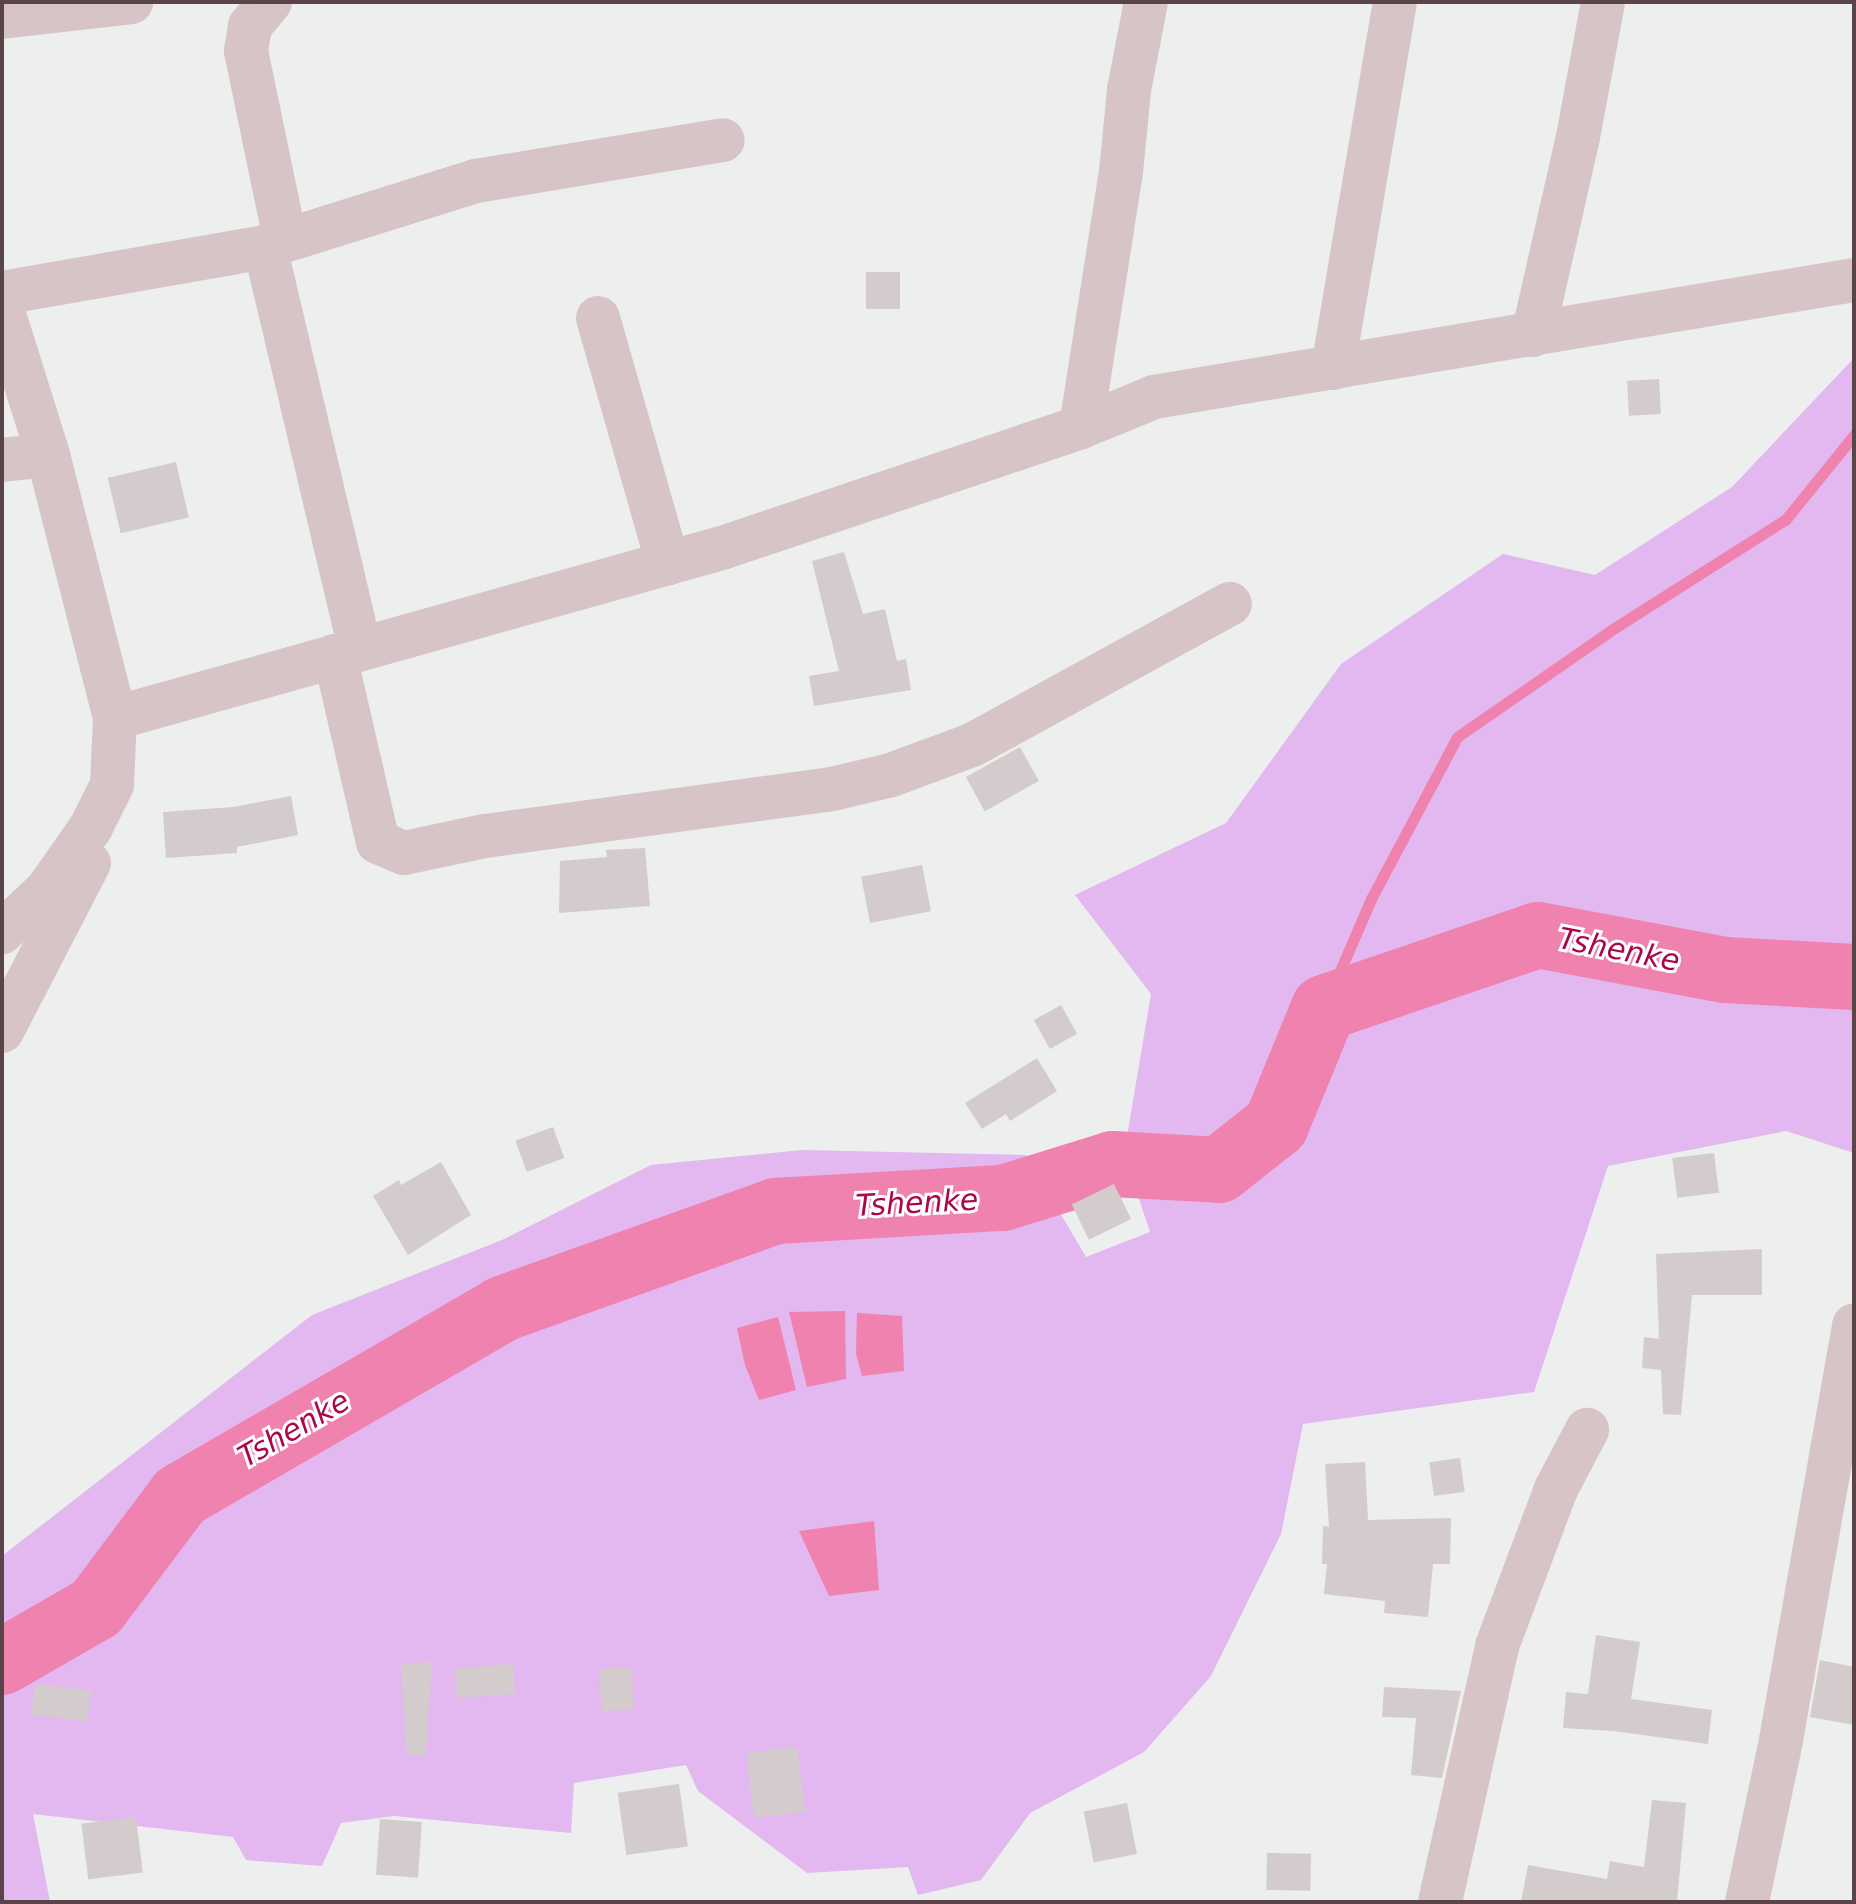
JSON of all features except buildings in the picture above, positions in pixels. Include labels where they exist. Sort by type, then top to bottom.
[{"type":"street","points":[[2,17],[131,2]]},
{"type":"street","points":[[270,2],[250,26],[246,51],[275,243],[348,653],[378,842],[404,853],[485,836],[832,789],[891,775],[972,745],[1230,604]]},
{"type":"street","points":[[1081,427],[1121,172],[1129,90],[1146,2]]},
{"type":"street","points":[[1333,368],[1395,2]]},
{"type":"street","points":[[1533,335],[1578,137],[1603,2]]},
{"type":"street","points":[[2,293],[275,243],[476,181],[723,140]]},
{"type":"street","points":[[115,718],[668,563],[1081,427],[1154,397],[1854,280]]},
{"type":"street","points":[[2,308],[48,455],[115,718],[112,785],[93,856],[2,1031]]},
{"type":"street","points":[[598,318],[668,563]]},
{"type":"street","points":[[2,460],[48,455]]},
{"type":"street","points":[[2,932],[47,890],[91,827],[112,785]]},
{"type":"street","points":[[1747,1902],[1781,1740],[1854,1325]]},
{"type":"street","points":[[1440,1902],[1497,1646],[1556,1489],[1587,1430]]},
{"type":"shaded area","points":[[1854,358],[1854,1153],[1786,1131],[1608,1166],[1534,1392],[1303,1424],[1281,1534],[1211,1676],[1144,1752],[1030,1813],[981,1880],[918,1895],[908,1867],[807,1873],[698,1791],[686,1765],[574,1783],[571,1833],[394,1816],[341,1823],[322,1866],[246,1860],[233,1837],[33,1814],[50,1902],[2,1902],[2,1556],[312,1315],[502,1240],[651,1165],[802,1150],[1026,1155],[1086,1257],[1150,1232],[1124,1154],[1151,994],[1075,895],[1226,823],[1341,664],[1503,554],[1595,575],[1732,487]]},
{"type":"shaded area","points":[[845,1311],[846,1379],[807,1387],[789,1312]]},
{"type":"shaded area","points":[[857,1313],[902,1316],[904,1371],[862,1376],[856,1354]]},
{"type":"shaded area","points":[[778,1317],[796,1390],[759,1400],[745,1365],[737,1328]]},
{"type":"shaded area","points":[[874,1521],[879,1590],[829,1596],[799,1531]]},
{"type":"waterway","points":[[1324,1008],[1371,899],[1457,737],[1616,627],[1786,519],[1854,435]]},
{"type":"waterway","name":"Tshenke","points":[[2,1662],[96,1608],[180,1496],[502,1309],[775,1211],[1003,1198],[1113,1164],[1219,1170],[1276,1125],[1324,1008],[1538,935],[1725,970],[1854,977]]}]
